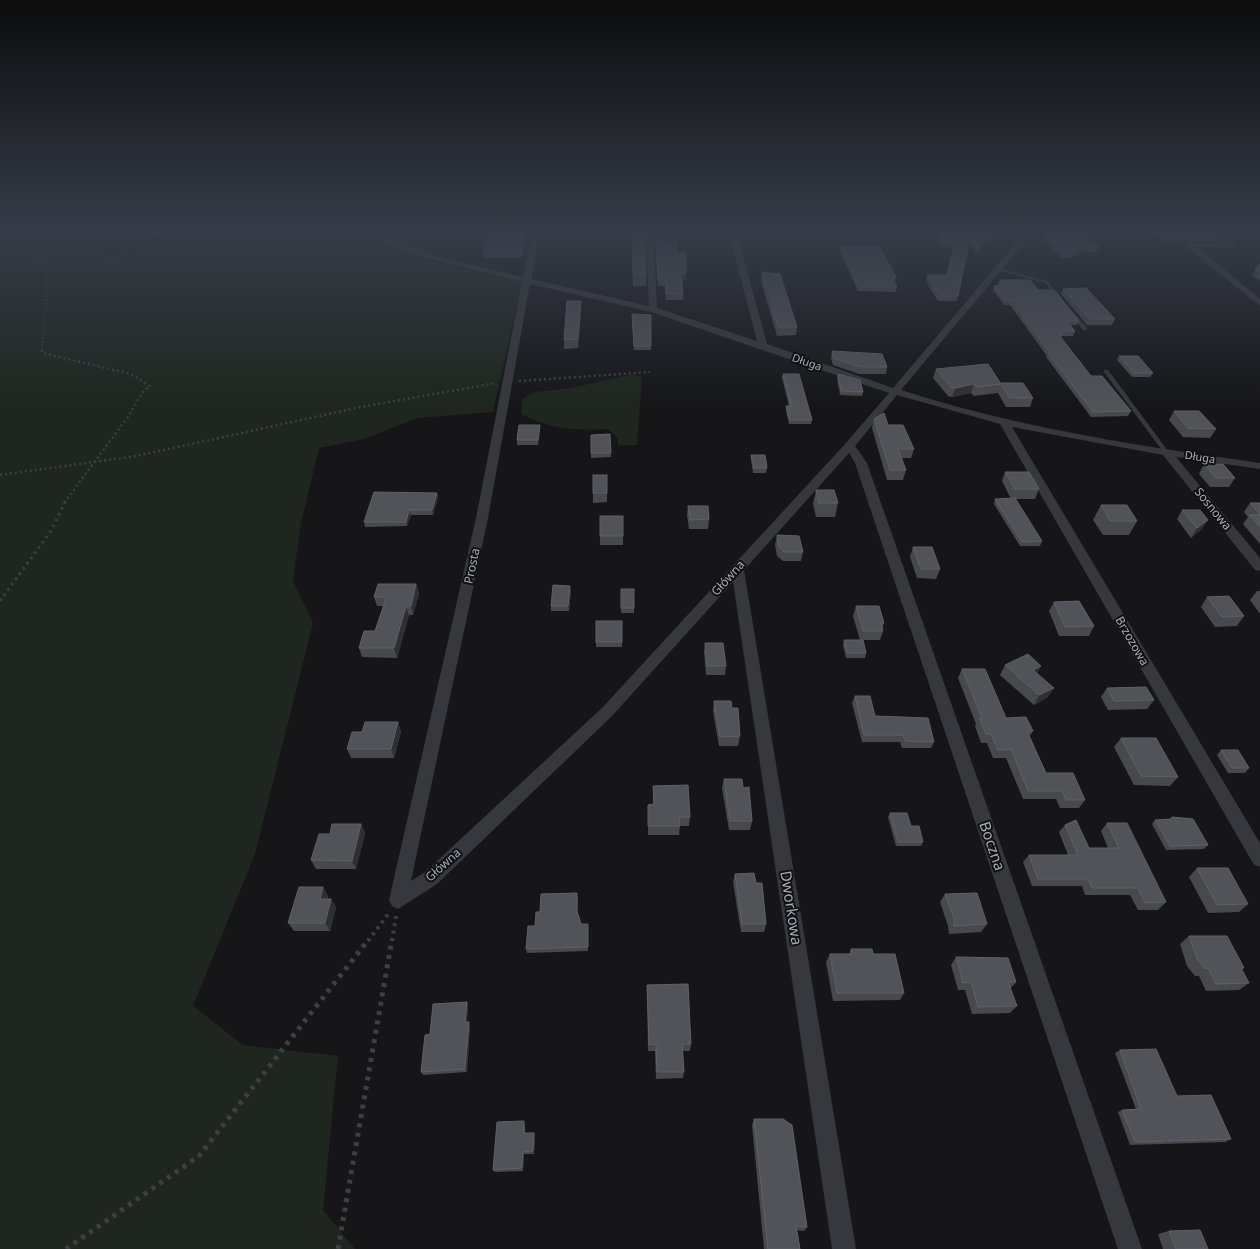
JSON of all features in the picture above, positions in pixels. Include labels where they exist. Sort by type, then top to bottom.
[{"type":"street","name":"Prosta","points":[[398,900],[480,527],[527,288]]},
{"type":"street","name":"Długa","points":[[559,288],[653,310],[896,391],[1004,422],[1258,467]]},
{"type":"street","points":[[652,288],[653,310]]},
{"type":"street","points":[[747,288],[763,347]]},
{"type":"street","name":"Główna","points":[[398,900],[431,878],[607,712],[849,446],[983,288]]},
{"type":"street","points":[[1242,288],[1260,303]]},
{"type":"street","name":"Brzozowa","points":[[1004,422],[1260,859]]},
{"type":"street","name":"Boczna","points":[[849,446],[860,463],[1130,1249]]},
{"type":"street","name":"Sosnowa","points":[[1166,452],[1260,567]]},
{"type":"street","name":"Dworkowa","points":[[737,568],[844,1249]]},
{"type":"lane","points":[[1051,288],[1086,328]]},
{"type":"lane","points":[[1106,370],[1166,452]]},
{"type":"path","points":[[0,601],[51,531],[60,509],[128,417],[142,393],[150,386],[131,374],[42,353],[47,288]]},
{"type":"path","points":[[0,475],[93,464],[162,452],[361,408],[509,381],[555,380],[607,373],[650,372]]},
{"type":"path","points":[[66,1249],[199,1156],[320,1004],[398,900]]},
{"type":"path","points":[[338,1249],[398,900]]},
{"type":"shaded area","points":[[0,288],[521,288],[493,412],[417,418],[364,439],[319,448],[301,523],[293,581],[313,623],[255,854],[193,1006],[243,1045],[338,1056],[323,1210],[355,1249],[0,1249]]},
{"type":"shaded area","points":[[634,374],[642,378],[637,445],[618,446],[618,439],[608,429],[585,430],[563,428],[542,423],[521,414],[522,399],[535,392],[571,388]]},
{"type":"building","points":[[666,288],[682,288],[683,294],[666,294]]},
{"type":"building","points":[[767,288],[785,288],[797,327],[778,327]]},
{"type":"building","points":[[935,288],[960,288],[958,296],[940,296]]},
{"type":"building","points":[[996,288],[1054,290],[1079,321],[1066,321],[1075,331],[1060,331],[1063,335],[1059,335],[1091,376],[1102,376],[1131,411],[1093,412],[1048,353],[1050,353],[1012,301],[1005,301]]},
{"type":"building","points":[[1086,288],[1115,319],[1090,319],[1063,289]]},
{"type":"building","points":[[567,301],[581,301],[578,339],[564,340]]},
{"type":"building","points":[[632,314],[651,315],[651,346],[634,346]]},
{"type":"building","points":[[832,351],[882,354],[887,367],[860,367],[834,358]]},
{"type":"building","points":[[1119,356],[1138,356],[1153,373],[1134,373]]},
{"type":"building","points":[[988,364],[1001,384],[977,387],[974,384],[955,388],[951,387],[936,369]]},
{"type":"building","points":[[783,374],[799,374],[812,420],[790,420],[786,406],[791,406]]},
{"type":"building","points":[[838,374],[860,380],[863,392],[841,391]]},
{"type":"building","points":[[1000,383],[1023,383],[1033,398],[1010,398]]},
{"type":"building","points":[[1174,411],[1199,411],[1216,429],[1188,428]]},
{"type":"building","points":[[884,413],[888,425],[903,425],[914,449],[898,449],[906,470],[890,470],[874,419]]},
{"type":"building","points":[[519,425],[540,425],[538,440],[517,440]]},
{"type":"building","points":[[610,434],[611,453],[591,453],[591,435]]},
{"type":"building","points":[[751,455],[765,455],[767,468],[754,468]]},
{"type":"building","points":[[1204,464],[1223,464],[1235,478],[1216,478]]},
{"type":"building","points":[[1005,472],[1029,472],[1039,489],[1015,489]]},
{"type":"building","points":[[593,475],[607,475],[607,493],[593,493]]},
{"type":"building","points":[[816,490],[834,490],[838,503],[819,503]]},
{"type":"building","points":[[374,492],[437,493],[432,510],[409,510],[406,522],[364,522]]},
{"type":"building","points":[[1015,498],[1042,541],[1022,542],[995,499]]},
{"type":"building","points":[[1250,503],[1260,503],[1260,514]]},
{"type":"building","points":[[1101,505],[1127,505],[1137,521],[1110,521]]},
{"type":"building","points":[[688,506],[708,506],[709,519],[690,520]]},
{"type":"building","points":[[1182,510],[1200,510],[1208,520],[1197,528]]},
{"type":"building","points":[[1249,515],[1260,515],[1260,527]]},
{"type":"building","points":[[600,516],[623,516],[623,536],[600,536]]},
{"type":"building","points":[[777,535],[799,536],[803,552],[784,552],[779,547]]},
{"type":"building","points":[[913,547],[932,547],[940,569],[921,569]]},
{"type":"building","points":[[378,584],[416,584],[411,606],[406,606],[394,648],[359,648],[364,631],[375,631],[386,599],[384,597],[374,597]]},
{"type":"building","points":[[553,585],[570,586],[568,606],[551,606]]},
{"type":"building","points":[[621,589],[634,589],[634,608],[621,608]]},
{"type":"building","points":[[1229,596],[1244,616],[1222,617],[1207,597]]},
{"type":"building","points":[[1079,601],[1094,626],[1065,627],[1054,602]]},
{"type":"building","points":[[856,606],[879,606],[884,623],[881,623],[883,631],[863,631]]},
{"type":"building","points":[[596,621],[622,621],[622,642],[596,642]]},
{"type":"building","points":[[844,640],[863,640],[866,653],[847,653]]},
{"type":"building","points":[[705,643],[723,643],[726,666],[707,666]]},
{"type":"building","points":[[1028,654],[1041,666],[1033,670],[1054,688],[1039,695],[1005,665]]},
{"type":"building","points":[[962,669],[985,669],[1006,718],[1026,717],[1033,731],[1027,732],[1046,773],[1073,773],[1085,800],[1066,800],[1062,791],[1028,791],[1011,749],[998,750],[991,734],[986,734],[979,718],[982,718]]},
{"type":"building","points":[[1146,687],[1154,700],[1114,701],[1107,688]]},
{"type":"building","points":[[855,696],[870,696],[875,716],[928,718],[934,742],[905,741],[903,735],[864,735]]},
{"type":"building","points":[[714,701],[731,701],[732,708],[738,708],[740,736],[720,737]]},
{"type":"building","points":[[365,722],[398,722],[391,749],[347,749],[352,732],[362,732]]},
{"type":"building","points":[[1121,738],[1156,738],[1178,777],[1141,776]]},
{"type":"building","points":[[1221,750],[1238,750],[1249,768],[1232,768]]},
{"type":"building","points":[[724,779],[742,779],[743,788],[749,787],[752,821],[730,821]]},
{"type":"building","points":[[688,785],[690,817],[679,817],[680,826],[648,826],[648,805],[654,804],[653,786]]},
{"type":"building","points":[[890,813],[907,813],[911,826],[919,826],[923,842],[898,842]]},
{"type":"building","points":[[1172,817],[1193,819],[1208,845],[1170,846],[1155,820],[1171,819]]},
{"type":"building","points":[[1076,820],[1089,848],[1119,848],[1107,823],[1127,823],[1166,902],[1145,903],[1138,888],[1092,888],[1088,879],[1038,879],[1029,855],[1078,855],[1065,825]]},
{"type":"building","points":[[332,824],[361,824],[352,861],[311,860],[319,834],[330,834]]},
{"type":"building","points":[[1197,868],[1228,868],[1248,904],[1217,905]]},
{"type":"building","points":[[754,873],[756,883],[762,883],[766,924],[742,924],[735,874]]},
{"type":"building","points":[[299,887],[323,887],[320,899],[331,899],[325,923],[288,923]]},
{"type":"building","points":[[577,893],[577,911],[581,924],[588,924],[588,947],[526,949],[528,926],[535,926],[536,912],[540,912],[541,894]]},
{"type":"building","points":[[977,893],[987,924],[954,926],[954,918],[945,894]]},
{"type":"building","points":[[1189,936],[1227,936],[1244,968],[1241,968],[1249,983],[1216,984],[1208,968],[1205,969],[1197,958]]},
{"type":"building","points":[[851,949],[872,949],[873,954],[895,954],[904,993],[837,993],[830,954],[852,954]]},
{"type":"building","points":[[956,957],[1008,958],[1016,982],[1008,982],[1017,1006],[978,1007],[971,982],[963,983]]},
{"type":"building","points":[[688,984],[691,1044],[682,1044],[684,1072],[657,1072],[656,1044],[649,1045],[647,985]]},
{"type":"building","points":[[467,1002],[465,1022],[469,1022],[465,1069],[421,1072],[425,1035],[430,1034],[433,1004]]},
{"type":"building","points":[[1156,1049],[1177,1096],[1211,1095],[1231,1139],[1135,1142],[1122,1110],[1141,1109],[1120,1050]]},
{"type":"building","points":[[754,1119],[783,1119],[792,1125],[807,1227],[796,1226],[800,1249],[768,1249]]},
{"type":"building","points":[[524,1121],[524,1133],[534,1133],[533,1151],[523,1152],[522,1168],[493,1170],[497,1122]]},
{"type":"building","points":[[1200,1230],[1208,1249],[1176,1249],[1169,1231]]}]
